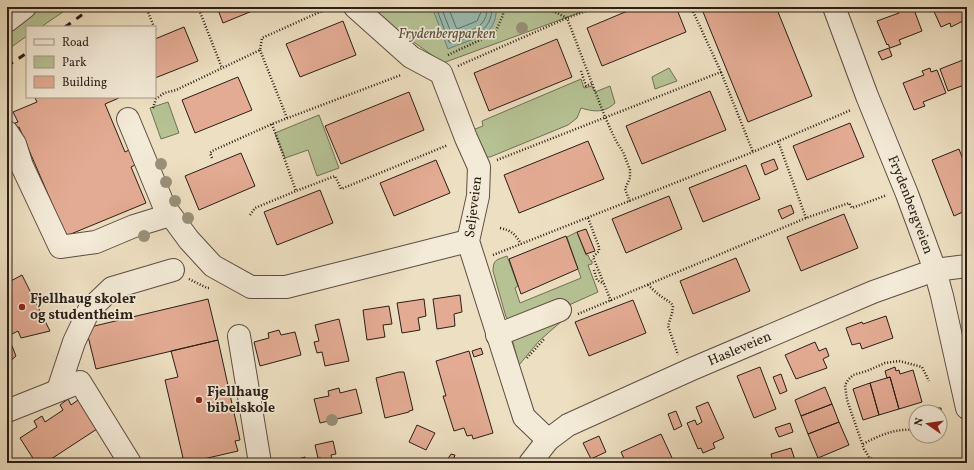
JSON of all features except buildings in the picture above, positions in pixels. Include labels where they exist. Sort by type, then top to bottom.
[{"type":"street","points":[[7,21],[25,7]]},
{"type":"street","points":[[355,7],[411,57],[434,69]]},
{"type":"street","name":"Frydenbergveien","points":[[834,7],[935,270],[967,408]]},
{"type":"street","name":"Seljeveien","points":[[434,69],[479,167],[478,196],[468,242],[524,417],[548,440]]},
{"type":"street","points":[[128,119],[164,206],[170,215],[189,240],[213,266],[250,287],[286,287],[468,242]]},
{"type":"street","points":[[7,132],[15,144],[22,166],[60,247],[96,242],[134,226],[170,215]]},
{"type":"street","name":"Hasleveien","points":[[530,463],[548,440],[568,425],[692,369],[873,292],[935,270],[967,266]]},
{"type":"street","points":[[58,390],[74,342],[89,310],[112,288],[173,270]]},
{"type":"street","points":[[497,335],[569,312]]},
{"type":"street","points":[[239,336],[260,463]]},
{"type":"street","points":[[7,410],[80,382],[130,463]]},
{"type":"path","points":[[146,7],[154,26]]},
{"type":"path","points":[[198,7],[222,68]]},
{"type":"path","points":[[287,118],[260,50],[262,38],[331,7]]},
{"type":"path","points":[[434,69],[495,33],[503,15],[503,7]]},
{"type":"path","points":[[548,7],[568,18],[605,117],[623,152],[630,170],[630,178],[625,189],[630,202]]},
{"type":"path","points":[[212,158],[210,154],[212,151],[287,118],[434,69],[598,7]]},
{"type":"path","points":[[691,7],[721,72],[753,152]]},
{"type":"path","points":[[153,108],[154,102],[160,95],[176,90],[260,50]]},
{"type":"path","points":[[581,71],[586,86],[593,83]]},
{"type":"path","points":[[479,167],[721,72]]},
{"type":"path","points":[[475,262],[630,202],[778,142],[853,109]]},
{"type":"path","points":[[272,124],[296,191]]},
{"type":"path","points":[[250,215],[255,208],[335,176],[341,189],[466,138]]},
{"type":"path","points":[[778,142],[806,218]]},
{"type":"path","points":[[569,312],[611,301],[806,218],[849,203],[852,208],[887,194]]},
{"type":"path","points":[[588,218],[599,247],[599,251],[593,257],[611,301]]},
{"type":"path","points":[[500,228],[509,230],[515,234],[521,244]]},
{"type":"path","points":[[594,270],[598,280],[604,284]]},
{"type":"path","points":[[648,285],[671,303],[672,313],[668,326],[678,355]]},
{"type":"path","points":[[510,376],[547,337]]},
{"type":"path","points":[[886,463],[869,457],[863,444],[847,400],[846,385],[848,380],[853,375],[885,363],[898,361],[922,367],[929,381]]},
{"type":"path","points":[[863,444],[886,433],[908,430]]},
{"type":"path","points":[[923,463],[926,458]]},
{"type":"green space","points":[[40,7],[70,7],[42,26],[26,26],[26,37],[7,50],[7,30]]},
{"type":"green space","name":"Frydenbergparken","points":[[365,7],[595,7],[443,63]]},
{"type":"green space","points":[[669,68],[677,81],[655,89],[652,77]]},
{"type":"green space","points":[[581,79],[584,88],[592,86],[595,92],[610,86],[615,103],[607,109],[599,111],[581,108],[577,118],[568,125],[490,157],[484,157],[470,131],[483,126],[482,121]]},
{"type":"green space","points":[[168,102],[179,133],[161,139],[150,108]]},
{"type":"green space","points":[[319,115],[339,168],[317,176],[308,150],[285,158],[275,133]]},
{"type":"green space","points":[[577,232],[586,255],[588,255],[592,261],[592,264],[588,265],[598,292],[569,305],[571,313],[539,341],[519,365],[512,339],[566,315],[559,298],[538,309],[509,320],[506,317],[493,271],[494,264],[496,260],[507,256],[518,286],[515,288],[520,303],[581,278],[567,237]]},
{"type":"water","points":[[432,7],[496,7],[496,14],[493,25],[489,31],[479,37],[448,49]]},
{"type":"railway","points":[[66,26],[93,7]]},
{"type":"railway","points":[[7,66],[26,54]]},
{"type":"place","name":"Fjellhaug skoler og studentheim","points":[[22,307]]},
{"type":"place","name":"Fjellhaug bibelskole","points":[[199,400]]}]
